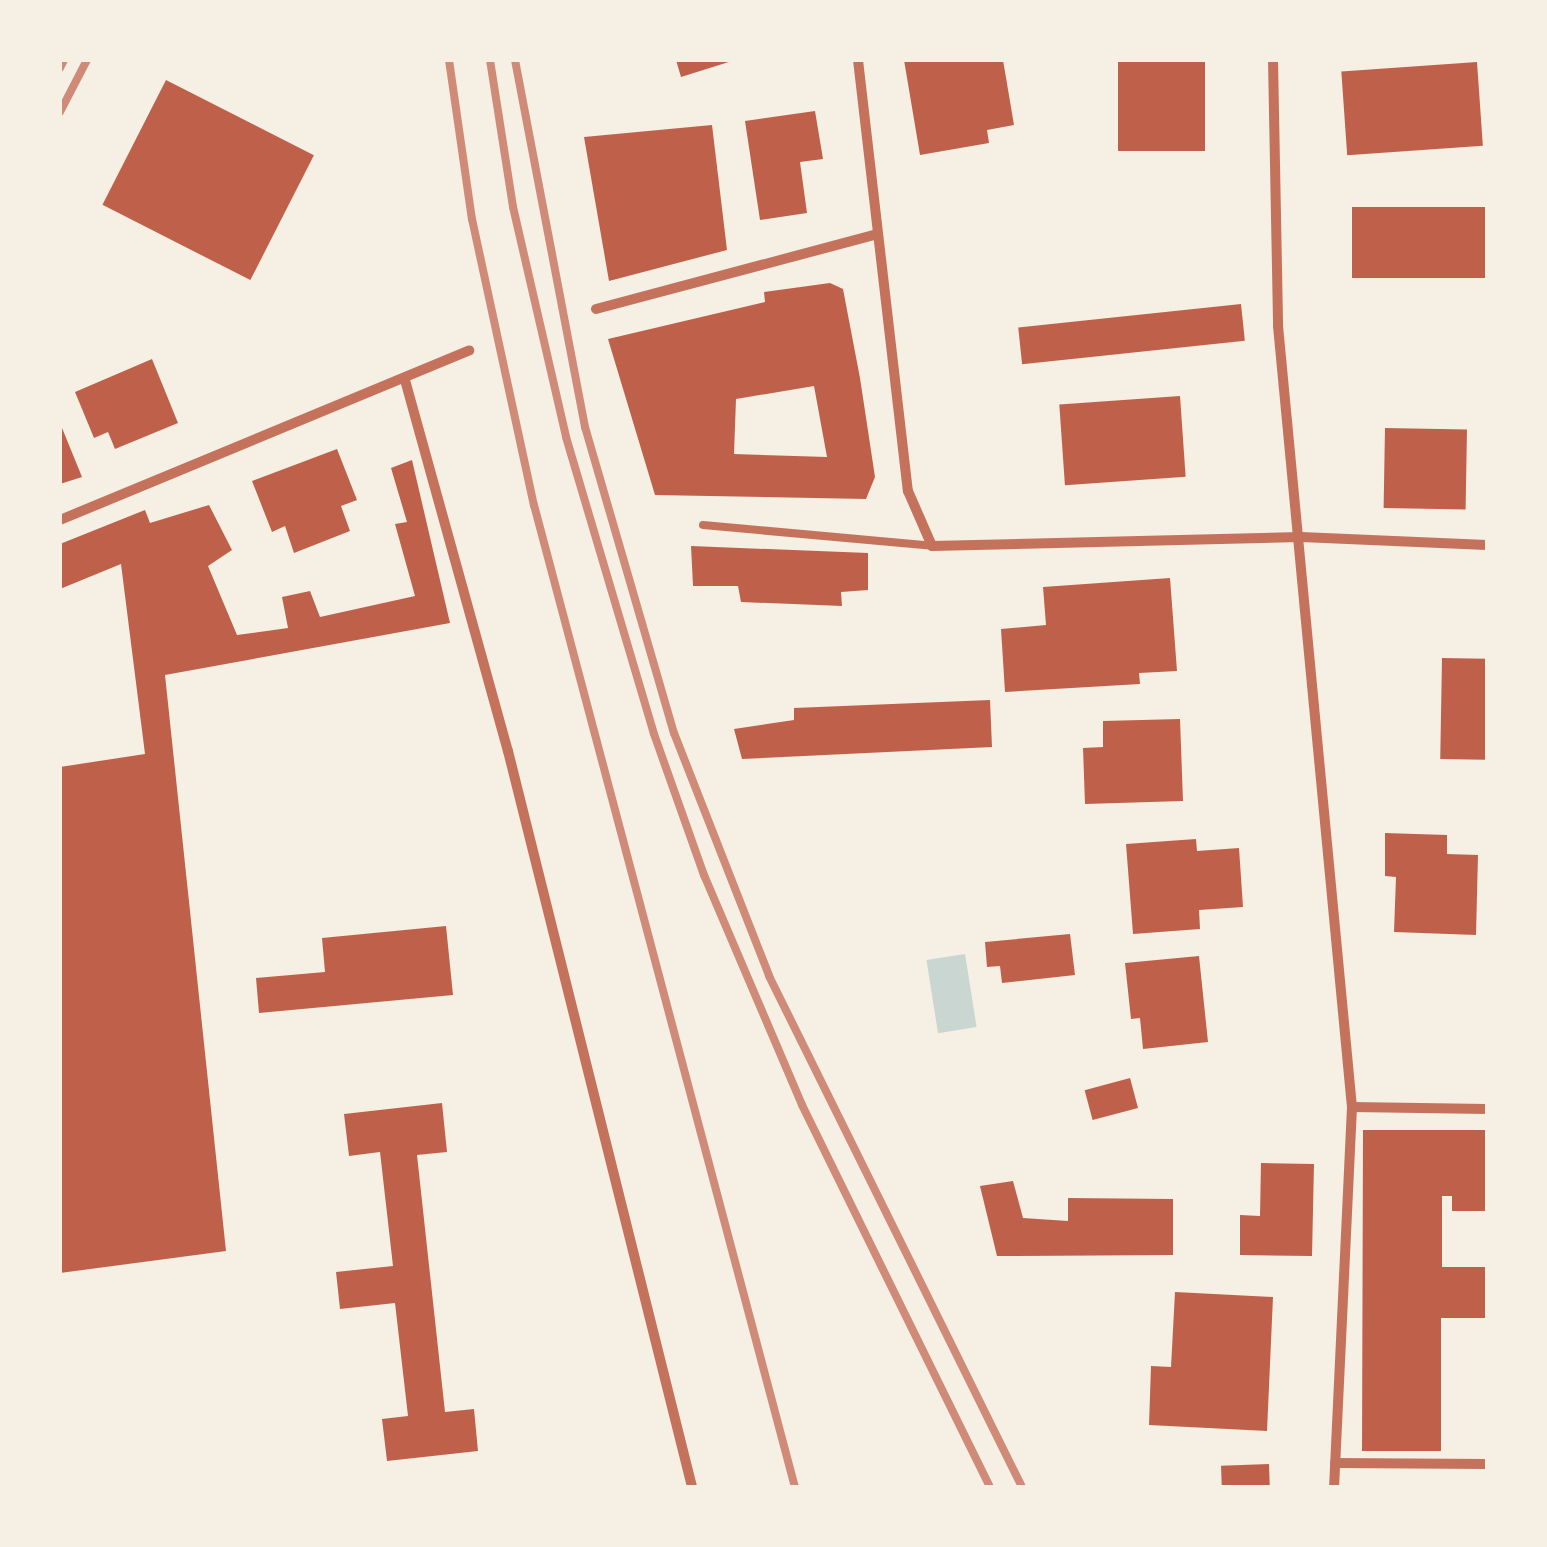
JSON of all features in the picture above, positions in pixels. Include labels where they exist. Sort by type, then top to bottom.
[{"type":"street","points":[[858,60],[874,235],[908,491],[932,546],[1300,537],[1487,545]]},
{"type":"street","points":[[1274,60],[1278,326],[1352,1107],[1334,1487]]},
{"type":"street","points":[[596,309],[874,235]]},
{"type":"street","points":[[60,520],[469,352]]},
{"type":"street","points":[[406,380],[508,751],[692,1487]]},
{"type":"street","points":[[1352,1107],[1487,1109]]},
{"type":"street","points":[[1335,1463],[1487,1464]]},
{"type":"lane","points":[[703,525],[932,546]]},
{"type":"shaded area","points":[[965,954],[977,1027],[938,1033],[926,960]]},
{"type":"building","points":[[676,60],[731,60],[732,61],[681,77]]},
{"type":"building","points":[[904,60],[1003,60],[1014,125],[987,130],[989,143],[920,155]]},
{"type":"building","points":[[1118,60],[1205,60],[1205,151],[1118,151]]},
{"type":"building","points":[[1477,62],[1483,146],[1347,155],[1341,71]]},
{"type":"building","points":[[166,80],[314,155],[250,280],[102,205]]},
{"type":"building","points":[[815,111],[823,159],[800,162],[807,213],[760,220],[745,121]]},
{"type":"building","points":[[712,125],[727,250],[609,281],[584,137]]},
{"type":"building","points":[[1352,207],[1487,207],[1487,278],[1352,278]]},
{"type":"building","points":[[830,283],[843,289],[875,477],[866,499],[655,495],[608,339],[765,302],[764,292]],"holes":[[[814,386],[827,457],[734,454],[736,399]]]},
{"type":"building","points":[[1241,304],[1245,341],[1022,364],[1018,327]]},
{"type":"building","points":[[152,359],[178,423],[115,449],[108,432],[94,438],[75,392]]},
{"type":"building","points":[[1180,396],[1186,477],[1065,485],[1059,404]]},
{"type":"building","points":[[60,423],[82,477],[60,484]]},
{"type":"building","points":[[1385,428],[1467,429],[1466,509],[1384,508]]},
{"type":"building","points":[[337,449],[357,500],[341,506],[350,531],[294,553],[285,526],[272,532],[252,481]]},
{"type":"building","points":[[412,460],[450,623],[165,675],[226,1251],[60,1273],[60,767],[145,754],[121,564],[60,589],[60,544],[145,510],[150,523],[209,505],[232,550],[208,566],[237,635],[288,628],[282,597],[310,591],[320,617],[415,596],[395,524],[407,522],[391,468]]},
{"type":"building","points":[[691,546],[868,553],[868,590],[841,592],[842,606],[741,602],[738,586],[693,586]]},
{"type":"building","points":[[1170,578],[1177,671],[1139,673],[1140,684],[1005,692],[1001,629],[1046,625],[1043,587]]},
{"type":"building","points":[[1442,658],[1487,659],[1485,760],[1440,759]]},
{"type":"building","points":[[990,700],[992,747],[742,759],[734,729],[794,720],[794,708]]},
{"type":"building","points":[[1180,719],[1183,801],[1085,804],[1083,748],[1103,747],[1103,721]]},
{"type":"building","points":[[1385,833],[1447,835],[1447,854],[1478,855],[1476,935],[1394,932],[1396,877],[1385,876]]},
{"type":"building","points":[[1196,839],[1197,851],[1239,848],[1243,907],[1199,910],[1200,929],[1133,934],[1126,844]]},
{"type":"building","points":[[446,926],[453,995],[259,1013],[256,978],[325,972],[322,938]]},
{"type":"building","points":[[1070,934],[1075,975],[1002,983],[1000,966],[987,967],[985,942]]},
{"type":"building","points":[[1199,956],[1208,1042],[1143,1049],[1140,1018],[1131,1019],[1125,963]]},
{"type":"building","points":[[1130,1078],[1138,1108],[1093,1120],[1085,1090]]},
{"type":"building","points":[[442,1103],[447,1152],[417,1155],[445,1412],[474,1409],[478,1451],[387,1461],[382,1419],[408,1416],[395,1303],[340,1309],[336,1272],[393,1266],[380,1152],[349,1156],[344,1114]]},
{"type":"building","points":[[1363,1130],[1487,1130],[1487,1211],[1452,1211],[1452,1196],[1442,1196],[1442,1267],[1487,1267],[1487,1318],[1441,1318],[1441,1451],[1362,1451]]},
{"type":"building","points":[[1261,1163],[1314,1164],[1312,1256],[1240,1255],[1240,1215],[1260,1216]]},
{"type":"building","points":[[1013,1181],[1023,1218],[1068,1221],[1068,1198],[1173,1199],[1173,1255],[997,1256],[980,1186]]},
{"type":"building","points":[[1175,1292],[1273,1297],[1267,1431],[1149,1425],[1151,1366],[1171,1367]]},
{"type":"building","points":[[1269,1464],[1270,1487],[1222,1487],[1221,1466]]},
{"type":"railway","points":[[60,68],[64,60]]},
{"type":"railway","points":[[60,112],[87,60]]},
{"type":"railway","points":[[449,60],[472,219],[534,505],[795,1487]]},
{"type":"railway","points":[[490,60],[513,207],[566,437],[654,734],[704,875],[802,1105],[990,1487]]},
{"type":"railway","points":[[515,60],[585,427],[674,733],[769,976],[1022,1487]]}]
